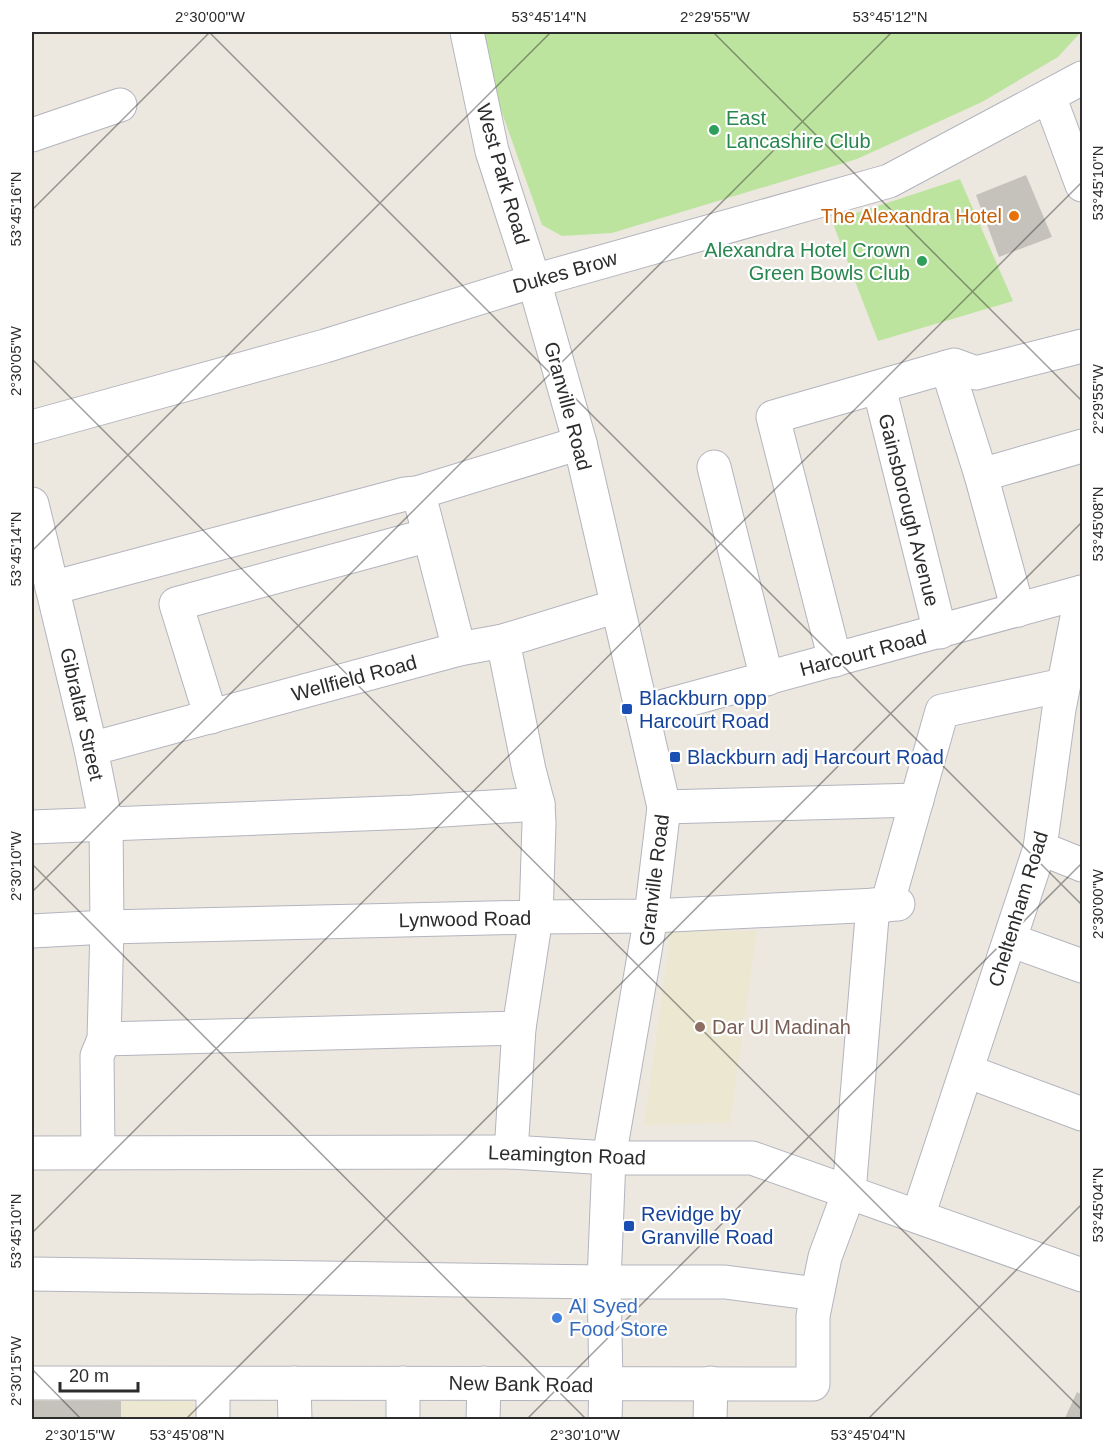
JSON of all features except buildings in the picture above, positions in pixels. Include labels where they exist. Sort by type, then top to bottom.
[{"type":"street","name":"West Park Road","points":[[466,32],[492,151],[534,280]]},
{"type":"street","name":"Dukes Brow","points":[[32,427],[325,346],[534,280],[889,181],[1083,78]]},
{"type":"street","points":[[1048,96],[1083,185]]},
{"type":"street","points":[[32,135],[120,105]]},
{"type":"street","name":"Granville Road","points":[[534,280],[580,443],[664,807],[651,916],[609,1158],[604,1282],[605,1419]]},
{"type":"street","points":[[835,660],[773,417],[879,387],[1083,346]]},
{"type":"street","points":[[961,370],[981,475],[1018,610]]},
{"type":"street","name":"Gainsborough Avenue","points":[[879,387],[940,632]]},
{"type":"street","points":[[52,588],[405,494],[417,493],[580,443]]},
{"type":"street","points":[[981,475],[1083,446]]},
{"type":"street","points":[[714,467],[767,679]]},
{"type":"street","points":[[417,493],[459,649]]},
{"type":"street","name":"Gibraltar Street","points":[[33,514],[92,749],[106,824],[107,927],[104,1039],[97,1056],[98,1152]]},
{"type":"street","points":[[211,717],[176,604],[429,534]]},
{"type":"street","name":"Harcourt Road","points":[[643,712],[1082,592]]},
{"type":"street","name":"Cheltenham Road","points":[[918,1216],[1040,848],[1059,709],[1082,592]]},
{"type":"street","name":"Wellfield Road","points":[[92,749],[459,649],[503,641],[617,606]]},
{"type":"street","points":[[503,641],[538,804],[539,823],[536,917],[519,1028],[511,1152]]},
{"type":"street","name":"New Bank Road","points":[[32,1383],[813,1384],[813,1316],[825,1257],[849,1192],[886,905],[942,711],[1063,685]]},
{"type":"street","points":[[664,807],[917,800]]},
{"type":"street","points":[[32,827],[414,812],[538,804]]},
{"type":"street","points":[[1040,848],[1083,865]]},
{"type":"street","name":"Lynwood Road","points":[[32,931],[107,927],[651,916],[886,905]]},
{"type":"street","points":[[1010,940],[1083,966]]},
{"type":"street","points":[[104,1039],[519,1028]]},
{"type":"street","points":[[967,1071],[1083,1114]]},
{"type":"street","name":"Leamington Road","points":[[32,1153],[511,1152],[609,1158],[752,1158],[1083,1275]]},
{"type":"street","points":[[32,1274],[725,1282],[817,1294]]},
{"type":"street","points":[[294,1383],[295,1419]]},
{"type":"street","points":[[403,1383],[403,1419]]},
{"type":"street","points":[[483,1419],[484,1383]]},
{"type":"street","points":[[710,1419],[711,1383]]},
{"type":"street","points":[[213,1384],[213,1419]]},
{"type":"shaded area","name":"Dar Ul Madinah","points":[[671,930],[757,931],[730,1123],[644,1125]]},
{"type":"shaded area","points":[[32,1399],[193,1401],[193,1419],[32,1420]]},
{"type":"green space","name":"East Lancashire Club","points":[[480,32],[1081,32],[1058,57],[982,102],[857,159],[612,233],[562,236],[542,225],[496,96]]},
{"type":"green space","name":"Alexandra Hotel Crown Green Bowls Club","points":[[960,179],[1013,301],[878,341],[832,221]]},
{"type":"place","name":"East Lancashire Club","points":[[714,130]]},
{"type":"place","name":"The Alexandra Hotel","points":[[1014,216]]},
{"type":"place","name":"Alexandra Hotel Crown Green Bowls Club","points":[[922,261]]},
{"type":"place","name":"Blackburn opp Harcourt Road","points":[[627,709]]},
{"type":"place","name":"Blackburn adj Harcourt Road","points":[[675,757]]},
{"type":"place","name":"Dar Ul Madinah","points":[[700,1027]]},
{"type":"place","name":"Revidge by Granville Road","points":[[629,1226]]},
{"type":"place","name":"Al Syed Food Store","points":[[557,1318]]}]
